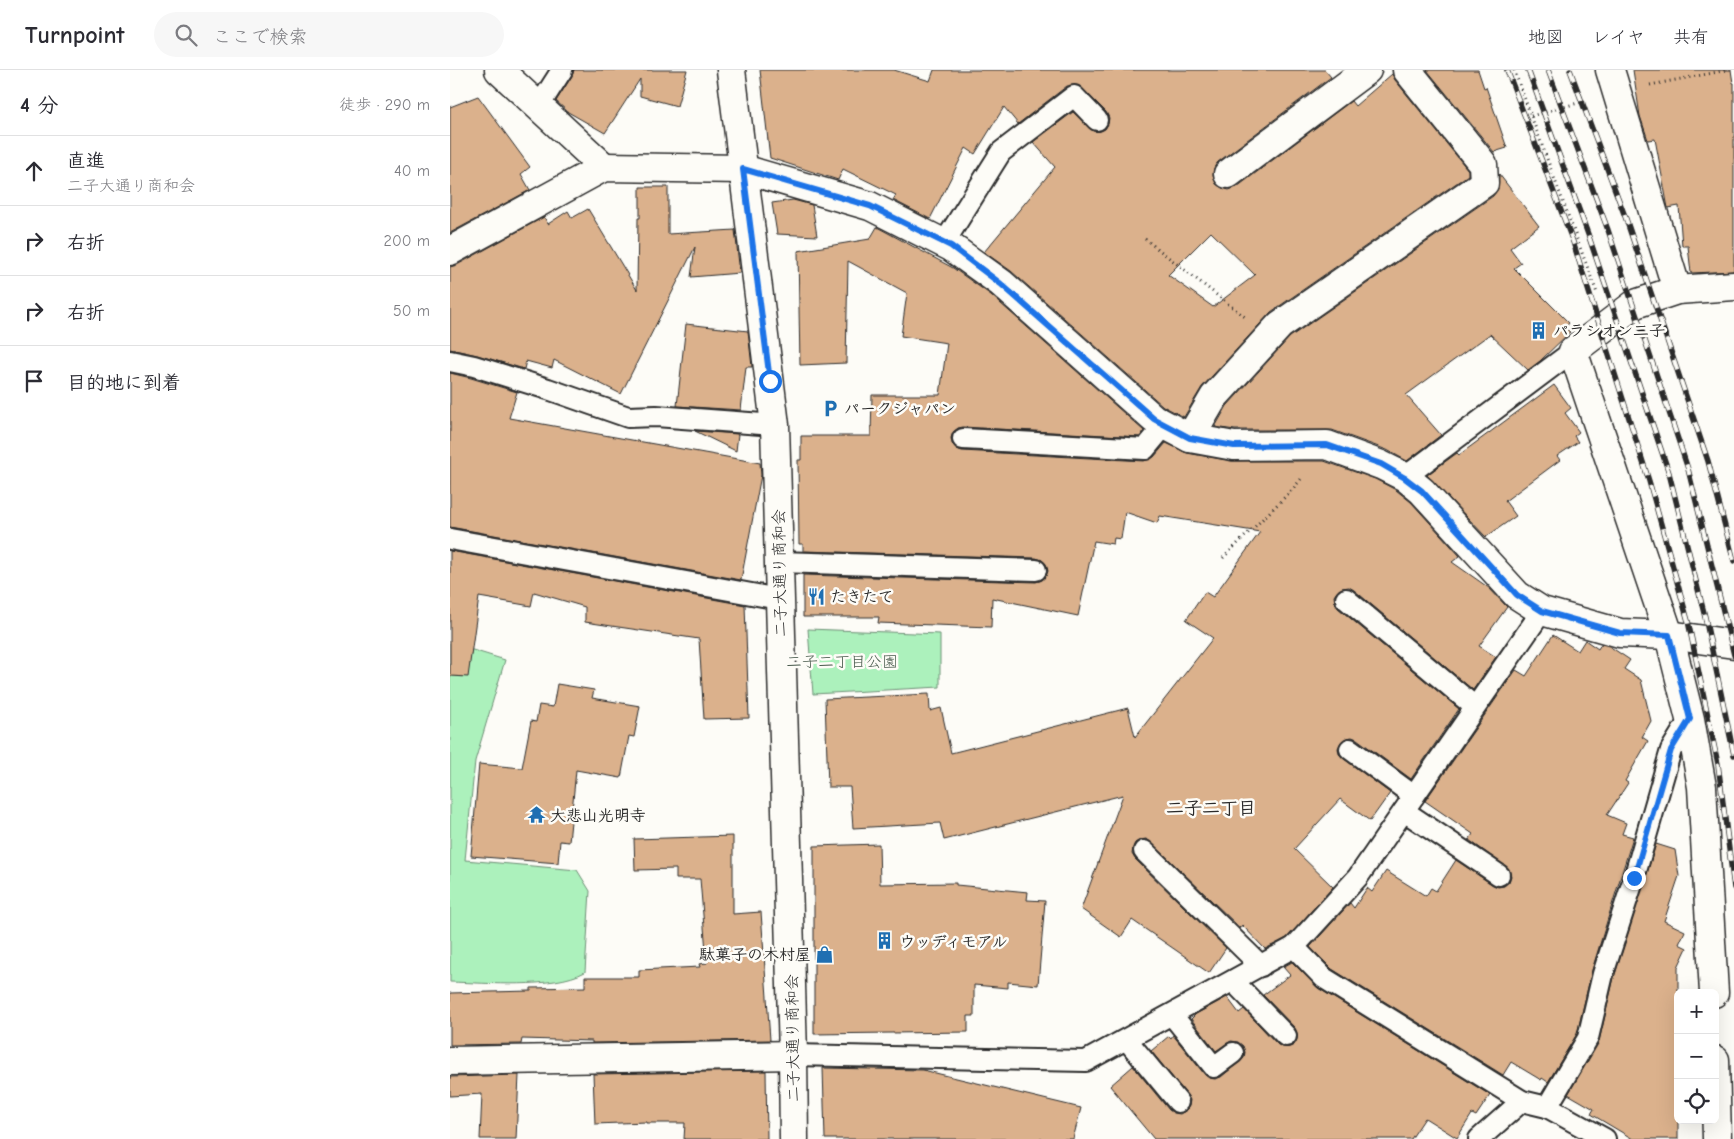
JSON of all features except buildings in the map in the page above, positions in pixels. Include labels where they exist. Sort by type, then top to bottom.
[{"type":"street","points":[[499,70],[604,167]]},
{"type":"street","name":"二子大通り商和会","points":[[731,70],[775,424],[794,1139]]},
{"type":"street","points":[[1228,174],[1367,70]]},
{"type":"street","points":[[1190,438],[1214,397],[1280,325],[1484,183],[1483,164],[1407,70]]},
{"type":"street","points":[[1614,81],[1677,290]]},
{"type":"street","points":[[450,250],[604,167],[743,169],[870,206],[951,246],[1001,284],[1154,419],[1190,438],[1234,446],[1327,445],[1381,464],[1405,478],[1422,491],[1517,595],[1542,611],[1620,633],[1669,635],[1734,644]]},
{"type":"street","points":[[1714,989],[1702,787],[1690,719],[1669,635],[1573,351],[1635,304],[1677,290],[1734,286]]},
{"type":"street","points":[[450,1061],[793,1055]]},
{"type":"street","points":[[1715,1079],[1717,1139]]},
{"type":"lane","points":[[539,106],[562,70]]},
{"type":"lane","points":[[944,243],[1001,152],[1074,96],[1097,120]]},
{"type":"lane","points":[[1405,478],[1573,351]]},
{"type":"lane","points":[[450,361],[493,372],[628,417],[656,416],[775,424]]},
{"type":"lane","points":[[963,439],[1145,449],[1165,425]]},
{"type":"lane","points":[[450,539],[779,599]]},
{"type":"lane","points":[[779,562],[1036,570]]},
{"type":"lane","points":[[1346,599],[1475,707]]},
{"type":"lane","points":[[793,1055],[1086,1061],[1262,966],[1294,947],[1358,877],[1542,611]]},
{"type":"lane","points":[[1547,1107],[1588,1038],[1603,974],[1634,878],[1671,750],[1690,719]]},
{"type":"lane","points":[[1350,748],[1409,803],[1499,875]]},
{"type":"lane","points":[[1144,851],[1262,966]]},
{"type":"lane","points":[[1294,947],[1324,978],[1522,1102],[1547,1107],[1605,1139]]},
{"type":"lane","points":[[1233,981],[1286,1036]]},
{"type":"lane","points":[[1172,1015],[1214,1068],[1233,1053]]},
{"type":"lane","points":[[1127,1040],[1178,1102]]},
{"type":"lane","points":[[1479,1139],[1522,1102]]},
{"type":"path","points":[[1514,70],[1608,324]]},
{"type":"path","points":[[1532,116],[1614,81],[1728,70]]},
{"type":"path","points":[[1145,239],[1269,337]]},
{"type":"path","points":[[1223,558],[1293,489],[1327,445]]},
{"type":"green space","name":"二子二丁目公園","points":[[808,629],[940,634],[940,687],[813,694]]},
{"type":"green space","points":[[450,643],[505,660],[475,761],[465,860],[577,870],[590,891],[585,972],[556,981],[538,983],[450,982]]},
{"type":"railway","points":[[1507,70],[1573,242],[1649,481],[1688,621],[1718,764],[1734,888]]},
{"type":"railway","points":[[1528,70],[1589,237],[1669,473],[1705,617],[1734,755]]},
{"type":"railway","points":[[1548,70],[1608,230],[1688,469],[1734,655]]},
{"type":"railway","points":[[1570,70],[1626,219],[1708,461],[1734,561]]},
{"type":"place","name":"パラシオン二子","points":[[1539,330]]},
{"type":"place","name":"パークジャパン","points":[[830,408]]},
{"type":"place","name":"たきたて","points":[[816,596]]},
{"type":"place","name":"大悲山光明寺","points":[[536,815]]},
{"type":"place","name":"ウッディモアル","points":[[885,941]]},
{"type":"place","name":"駄菓子の木村屋","points":[[825,954]]},
{"type":"district","name":"二子二丁目","points":[[1211,808]]},
{"type":"route","points":[[770,381],[743,169],[870,206],[951,246],[1001,284],[1154,419],[1190,438],[1234,446],[1327,445],[1381,464],[1405,478],[1422,491],[1517,595],[1542,611],[1620,633],[1669,635],[1690,719],[1671,750],[1634,878]]}]
